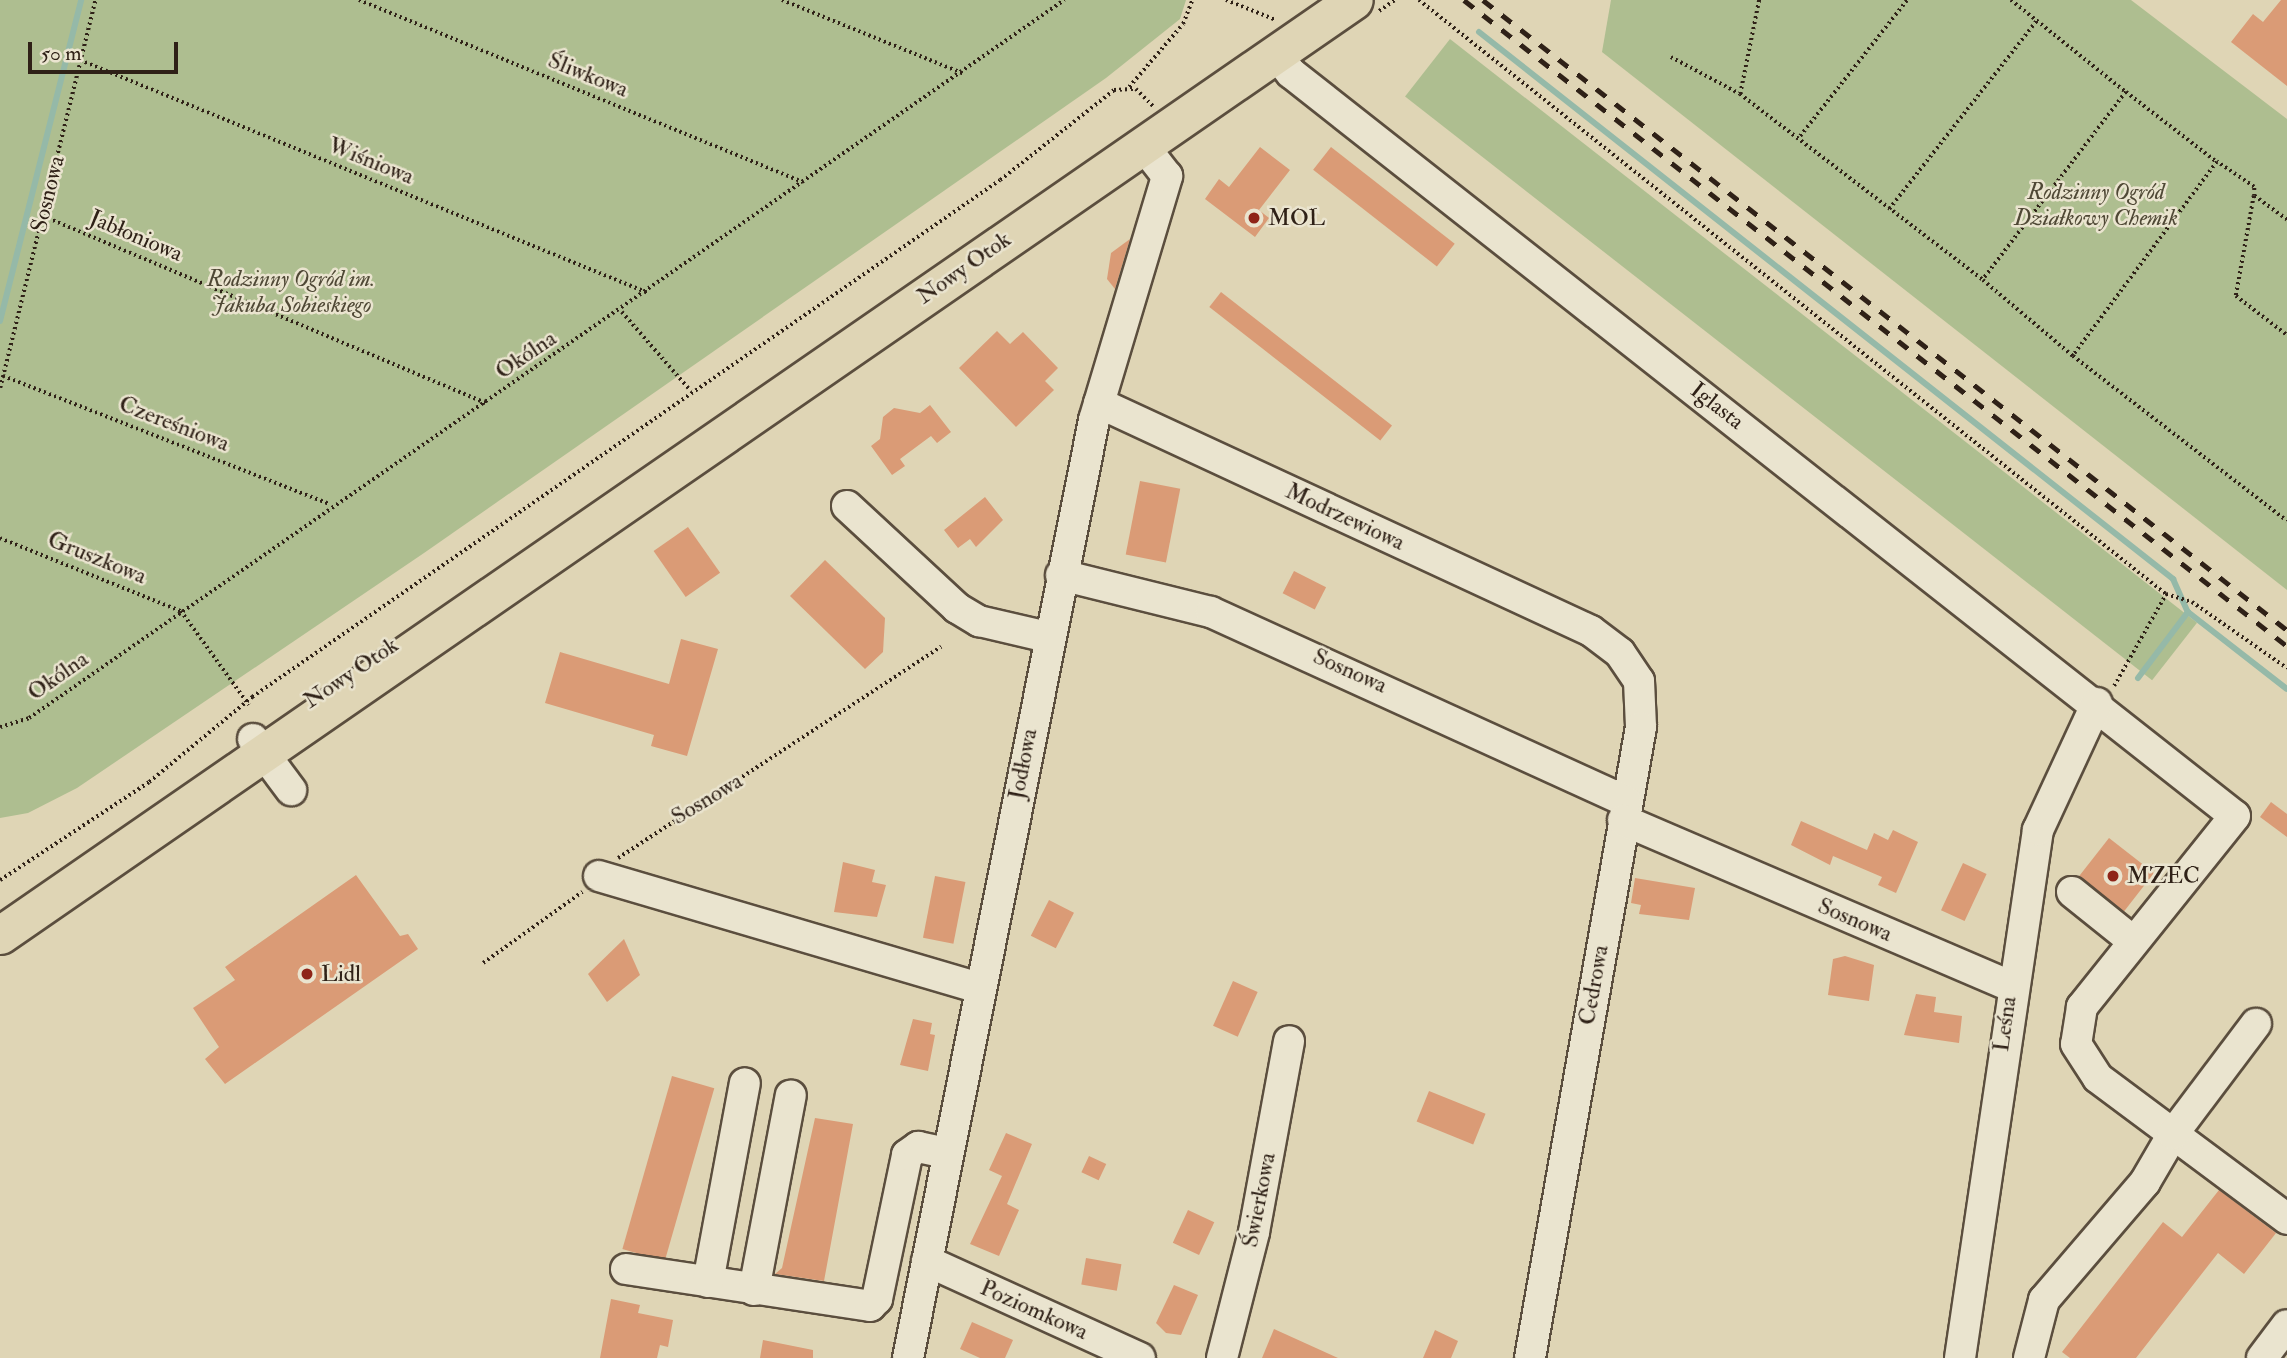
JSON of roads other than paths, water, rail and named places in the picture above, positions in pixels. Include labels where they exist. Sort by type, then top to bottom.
[{"type":"main road","name":"Nowy Otok","points":[[0,935],[146,835],[256,732],[575,537],[859,357],[1156,136],[1354,0]]},
{"type":"street","name":"Iglasta","points":[[1285,48],[1302,82],[2097,703],[2159,759],[2235,816],[2133,941]]},
{"type":"street","name":"Jodłowa","points":[[908,1358],[1061,575],[1099,403],[1167,176],[1156,136]]},
{"type":"street","name":"Modrzewiowa","points":[[1099,403],[1591,631]]},
{"type":"street","points":[[847,506],[957,608],[979,621],[1048,637]]},
{"type":"street","name":"Sosnowa","points":[[1061,575],[1211,612],[1624,811],[2010,986]]},
{"type":"street","name":"Cedrowa","points":[[1530,1358],[1624,811],[1642,727],[1639,681],[1620,653],[1591,631]]},
{"type":"street","name":"Leśna","points":[[1960,1358],[2010,986],[2038,830],[2097,703]]},
{"type":"street","points":[[256,732],[292,790]]},
{"type":"street","points":[[599,876],[979,988]]},
{"type":"street","points":[[2072,892],[2133,941],[2082,1007],[2076,1044],[2098,1078],[2287,1219]]},
{"type":"street","points":[[2029,1358],[2044,1300],[2145,1182],[2173,1134],[2256,1024]]},
{"type":"street","name":"Świerkowa","points":[[1222,1358],[1254,1231],[1289,1041]]},
{"type":"street","points":[[708,1282],[745,1083]]},
{"type":"street","points":[[754,1290],[791,1095]]},
{"type":"street","points":[[626,1269],[870,1307],[877,1299],[907,1155],[918,1147],[946,1153]]},
{"type":"street","name":"Poziomkowa","points":[[927,1261],[1140,1358]]},
{"type":"street","points":[[2262,1358],[2287,1325]]},
{"type":"waterway","points":[[0,321],[81,0]]},
{"type":"waterway","points":[[1479,32],[2173,579],[2188,612],[2287,689]]},
{"type":"waterway","points":[[2138,678],[2188,612]]},
{"type":"railway","points":[[1464,0],[2287,646]]},
{"type":"railway","points":[[1483,0],[2287,630]]},
{"type":"place","name":"MOL","points":[[1254,218]]},
{"type":"place","name":"MZEC","points":[[2113,876]]},
{"type":"place","name":"Lidl","points":[[307,974]]},
{"type":"park label","name":"Rodzinny Ogród Działkowy Chemik","points":[[2096,205]]},
{"type":"park label","name":"Rodzinny Ogród im. Jakuba Sobieskiego","points":[[291,292]]}]
